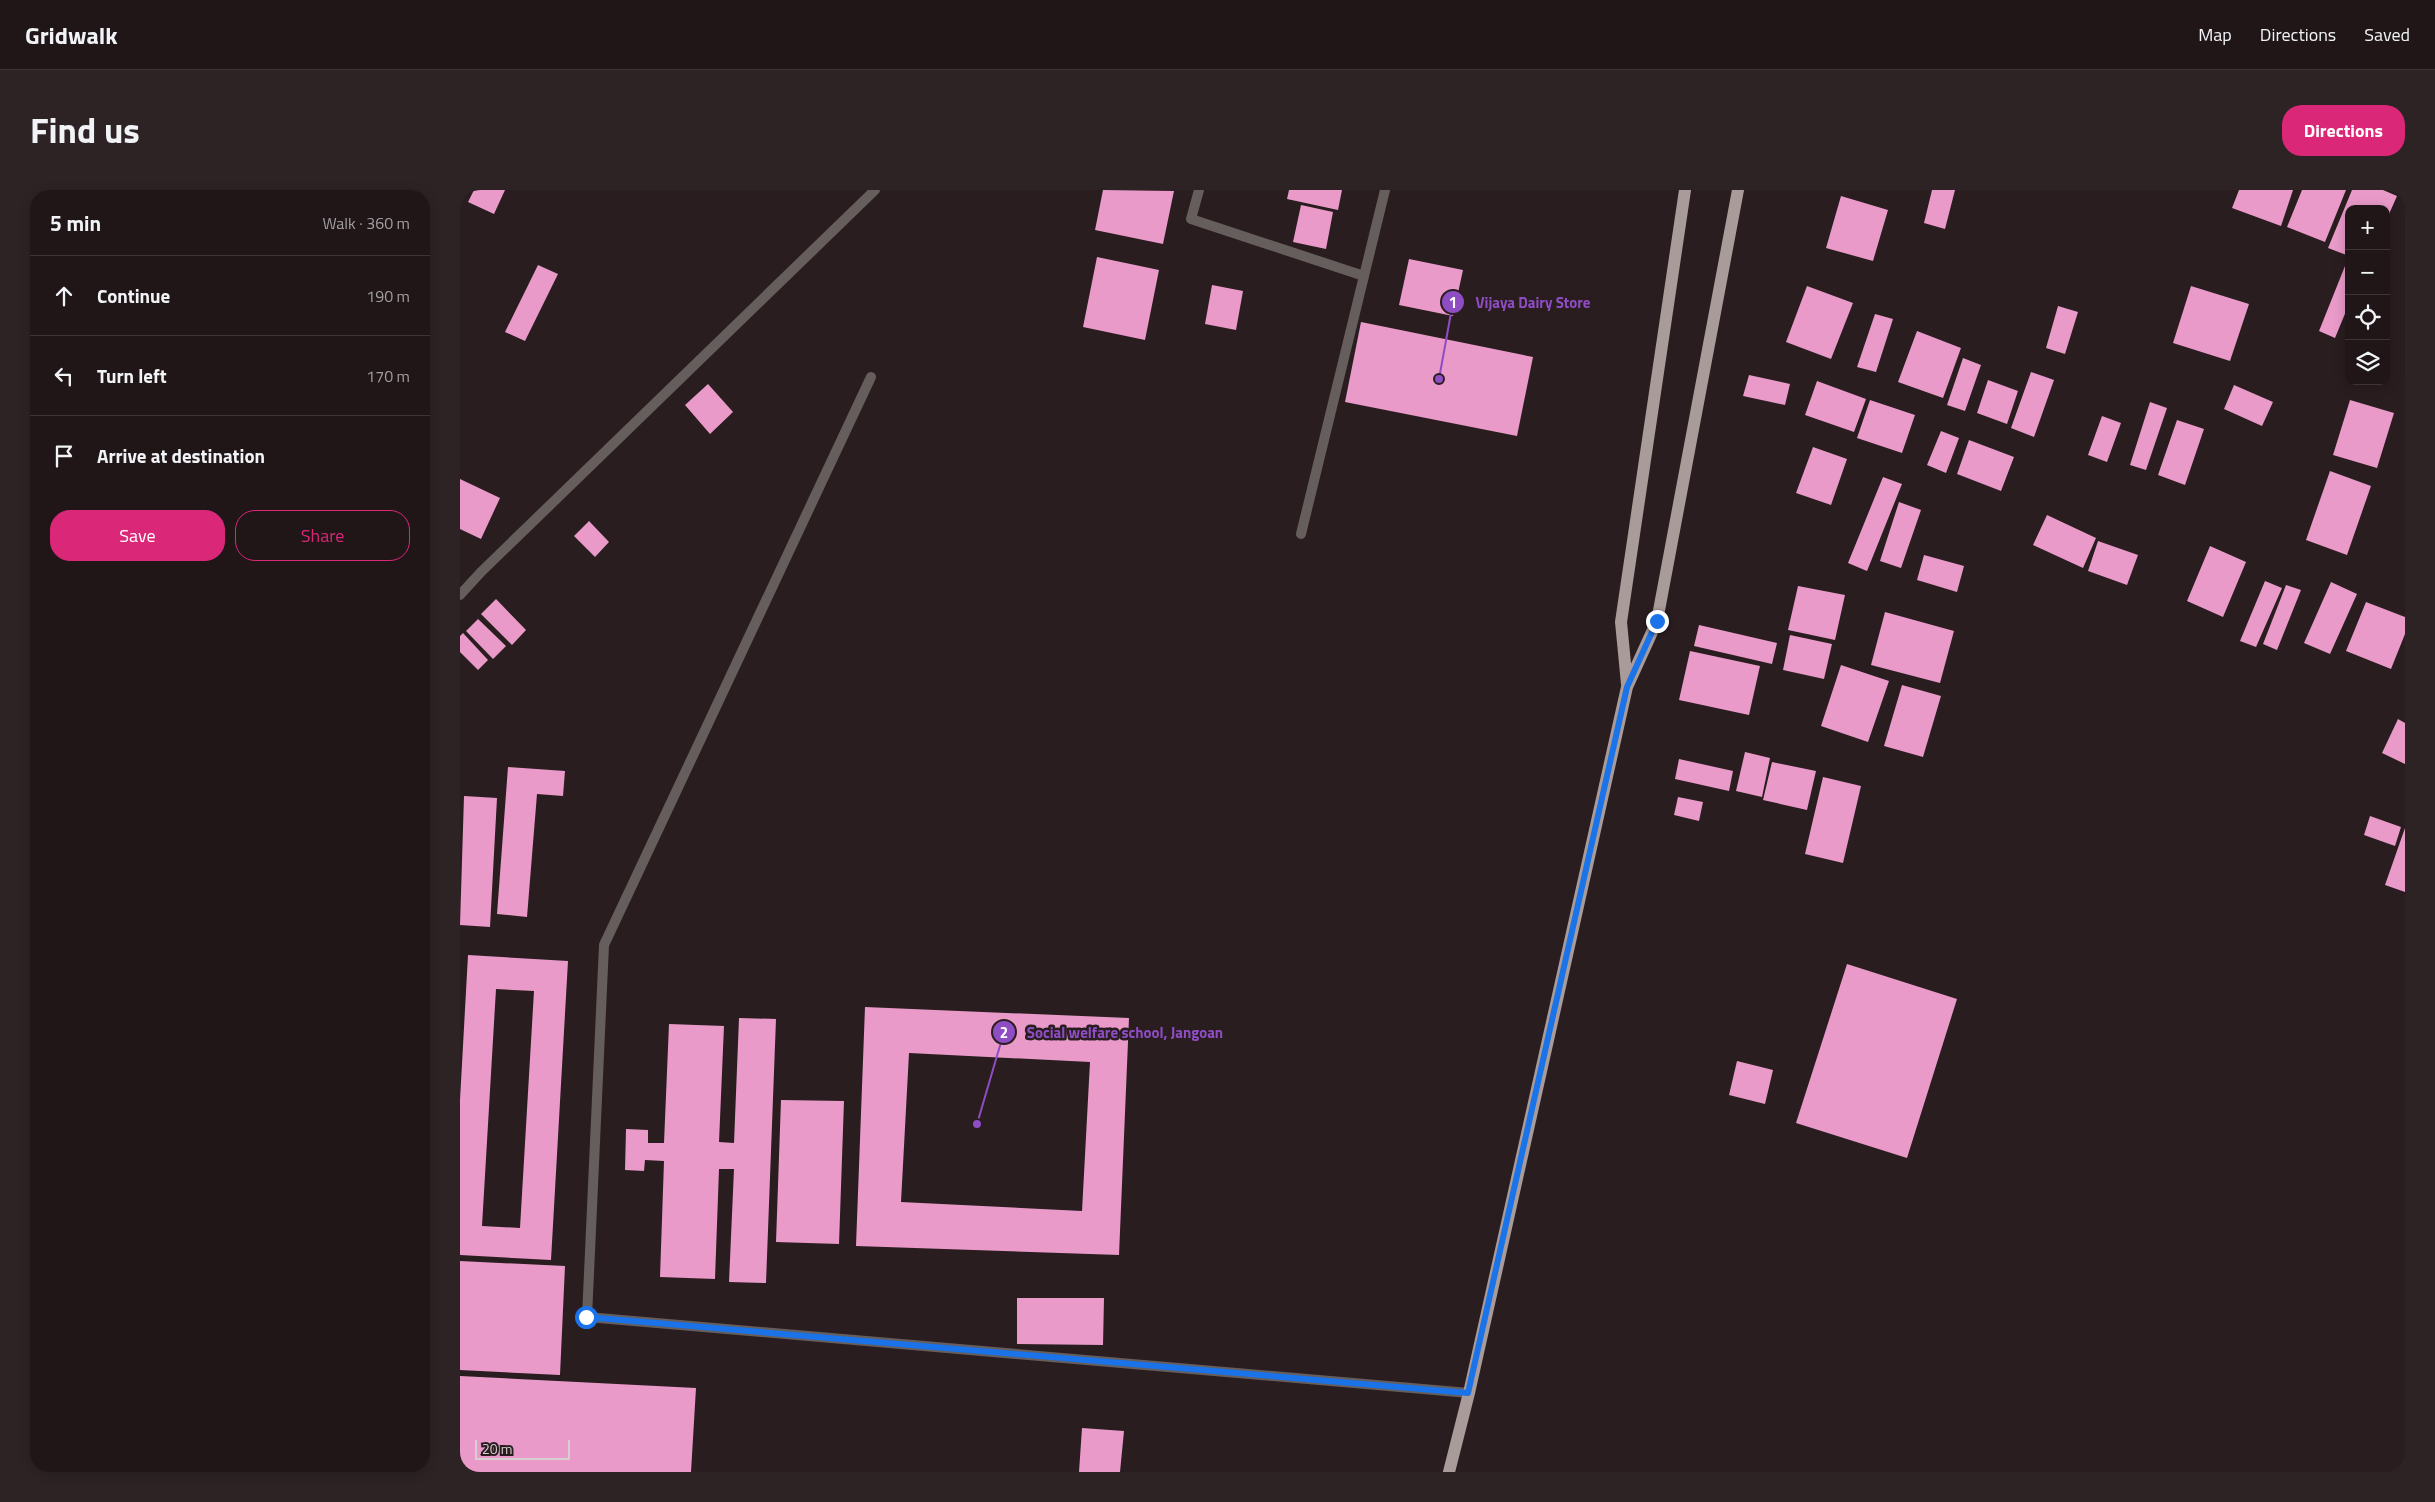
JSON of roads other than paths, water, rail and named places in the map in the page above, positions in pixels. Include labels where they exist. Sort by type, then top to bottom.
[{"type":"main road","points":[[1627,687],[1621,622],[1685,190]]},
{"type":"main road","points":[[1448,1472],[1468,1393],[1627,687],[1657,621],[1738,190]]},
{"type":"street","points":[[460,595],[481,572],[875,190]]},
{"type":"street","points":[[1199,190],[1191,219],[1364,276]]},
{"type":"street","points":[[1300,534],[1385,190]]},
{"type":"street","points":[[871,377],[604,945],[586,1317],[1468,1393]]},
{"type":"place","name":"Vijaya Dairy Store","points":[[1439,379]]},
{"type":"place","name":"Social welfare school, Jangoan","points":[[977,1124]]}]
